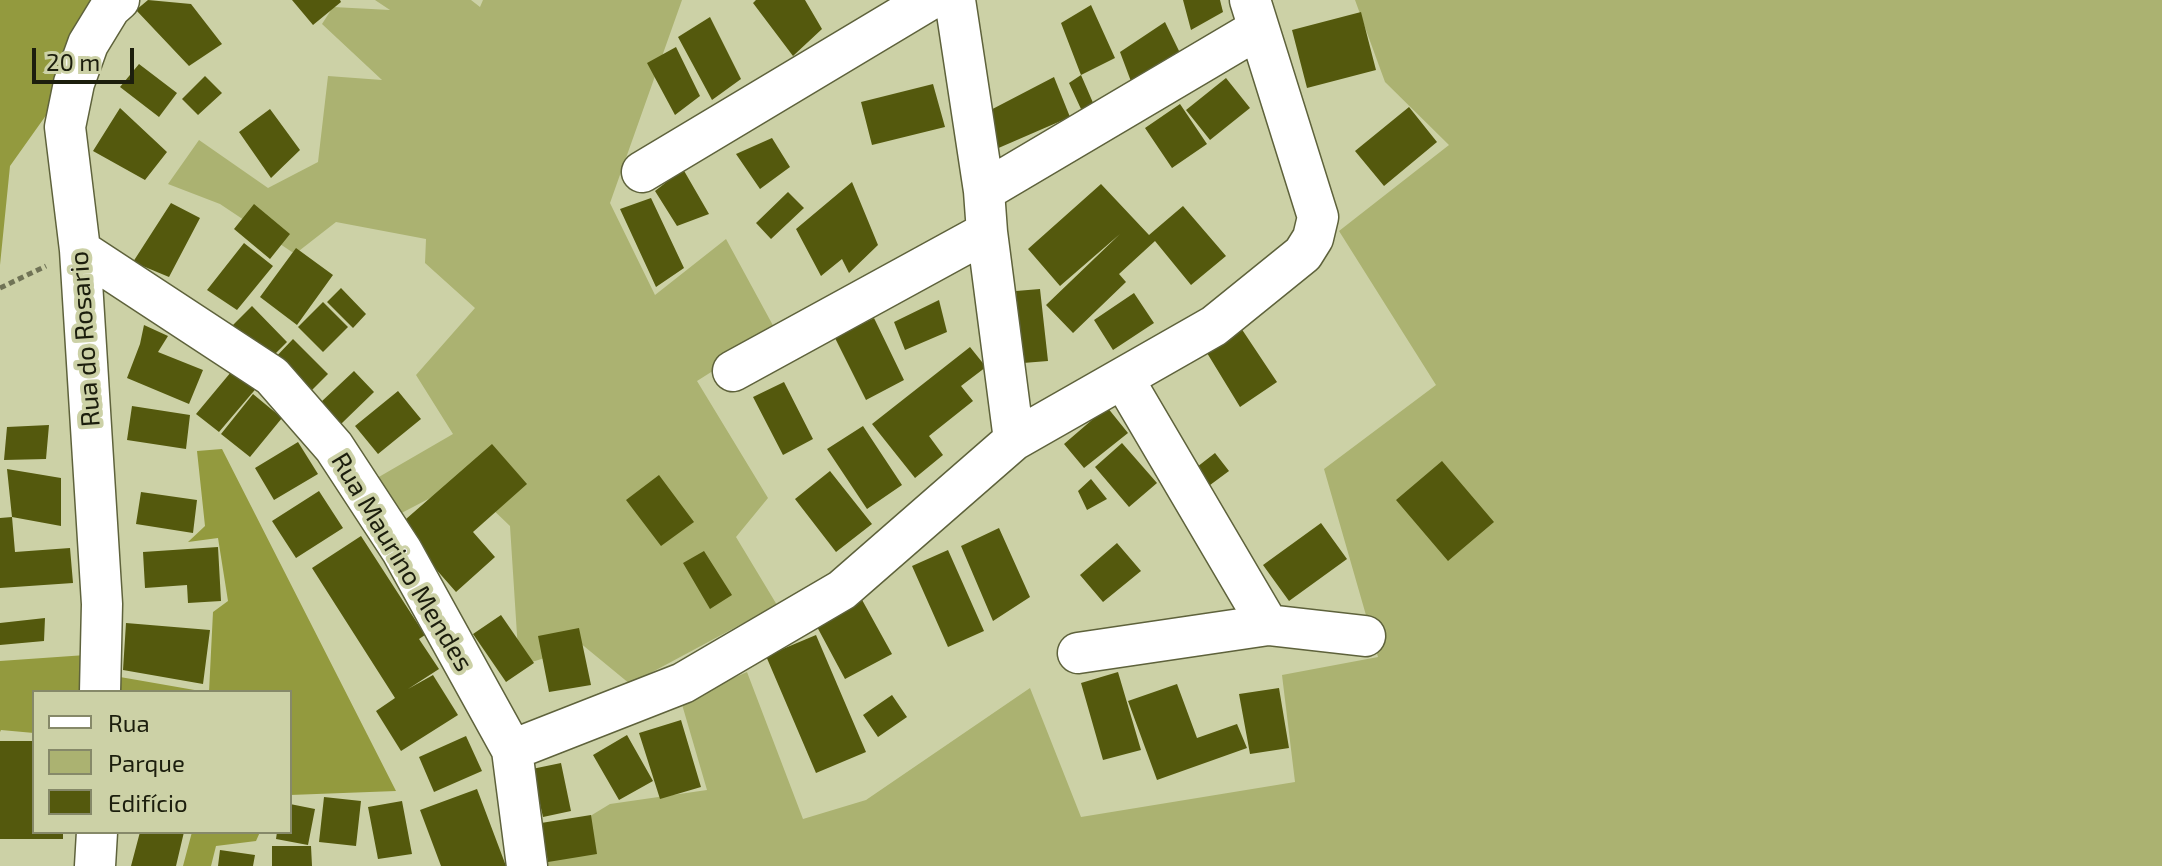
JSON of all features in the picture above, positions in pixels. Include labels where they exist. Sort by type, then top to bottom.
[{"type":"street","points":[[77,74],[99,0]]},
{"type":"street","name":"Rua do Rosario","points":[[100,690],[102,604],[80,250],[65,127],[77,74],[88,44],[110,8],[119,0]]},
{"type":"street","points":[[642,172],[929,0]]},
{"type":"street","points":[[955,0],[984,191],[1014,440]]},
{"type":"street","points":[[512,750],[683,683],[842,590],[1014,440],[1214,326],[1303,254],[1313,238],[1318,217],[1254,14],[984,191]]},
{"type":"street","points":[[733,371],[987,232]]},
{"type":"street","name":"Rua Maurino Mendes","points":[[80,250],[272,376],[334,447],[402,551],[512,750],[527,866]]},
{"type":"street","points":[[1124,380],[1268,625]]},
{"type":"street","points":[[1078,653],[1268,625],[1365,636]]},
{"type":"street","points":[[95,866],[97,834]]},
{"type":"path","points":[[0,288],[80,250]]},
{"type":"green space","points":[[0,0],[128,0],[10,166],[0,265]]},
{"type":"green space","points":[[375,0],[471,0],[480,7],[483,0],[682,0],[610,203],[655,295],[726,239],[776,331],[697,381],[768,498],[736,537],[777,605],[630,684],[568,633],[551,656],[519,666],[510,526],[463,481],[388,520],[365,485],[453,434],[416,375],[475,308],[425,263],[426,239],[336,222],[295,254],[220,204],[168,184],[199,140],[268,188],[318,162],[328,76],[382,80],[322,24],[333,7],[390,10]]},
{"type":"green space","points":[[1355,0],[2162,0],[2162,866],[527,866],[526,855],[610,804],[707,790],[681,701],[747,672],[803,819],[866,800],[1030,688],[1081,817],[1295,782],[1282,675],[1378,657],[1324,469],[1436,385],[1339,231],[1449,145],[1385,82]]},
{"type":"green space","points":[[222,449],[396,791],[292,795],[292,690],[209,690],[213,612],[228,601],[218,538],[188,542],[205,526],[197,451]]},
{"type":"green space","points":[[86,655],[87,690],[32,690],[32,733],[0,732],[0,661]]},
{"type":"green space","points":[[120,677],[195,690],[120,690]]},
{"type":"green space","points":[[191,834],[259,834],[256,841],[216,846],[211,866],[183,866]]},
{"type":"building","points":[[148,0],[191,4],[222,44],[189,66],[136,10]]},
{"type":"building","points":[[292,0],[340,0],[341,2],[313,25]]},
{"type":"building","points":[[756,0],[805,0],[822,29],[793,56],[753,3]]},
{"type":"building","points":[[1183,0],[1220,0],[1223,12],[1191,30]]},
{"type":"building","points":[[1091,5],[1115,58],[1081,75],[1061,23]]},
{"type":"building","points":[[1361,12],[1376,70],[1307,88],[1292,30]]},
{"type":"building","points":[[710,17],[741,79],[712,100],[678,37]]},
{"type":"building","points":[[1165,22],[1180,53],[1132,84],[1120,52]]},
{"type":"building","points":[[676,47],[700,96],[675,115],[647,63]]},
{"type":"building","points":[[139,64],[177,93],[159,117],[120,87]]},
{"type":"building","points":[[1081,75],[1094,105],[1081,109],[1069,83]]},
{"type":"building","points":[[205,76],[222,93],[198,115],[182,99]]},
{"type":"building","points":[[1054,77],[1070,117],[987,153],[981,115]]},
{"type":"building","points":[[1226,78],[1250,108],[1210,140],[1186,110]]},
{"type":"building","points":[[933,84],[945,127],[872,145],[861,102]]},
{"type":"building","points":[[1180,104],[1207,144],[1172,168],[1145,128]]},
{"type":"building","points":[[1409,107],[1437,142],[1384,186],[1355,151]]},
{"type":"building","points":[[120,108],[167,152],[145,180],[93,151]]},
{"type":"building","points":[[270,109],[300,150],[271,178],[239,132]]},
{"type":"building","points":[[772,138],[790,167],[760,189],[736,154]]},
{"type":"building","points":[[683,169],[709,214],[677,226],[655,191]]},
{"type":"building","points":[[852,182],[878,245],[849,273],[842,259],[821,276],[796,229]]},
{"type":"building","points":[[1101,184],[1149,235],[1183,206],[1226,256],[1191,285],[1155,241],[1119,274],[1126,282],[1073,333],[1046,305],[1120,234],[1060,286],[1028,249]]},
{"type":"building","points":[[788,192],[804,208],[771,239],[756,223]]},
{"type":"building","points":[[651,198],[684,268],[656,287],[620,209]]},
{"type":"building","points":[[171,203],[200,218],[169,277],[133,262]]},
{"type":"building","points":[[254,204],[290,234],[270,259],[234,229]]},
{"type":"building","points":[[244,243],[273,266],[237,310],[207,290]]},
{"type":"building","points":[[296,248],[333,275],[297,325],[260,297]]},
{"type":"building","points":[[341,288],[366,314],[353,328],[327,302]]},
{"type":"building","points":[[1040,289],[1048,361],[1023,363],[1016,291]]},
{"type":"building","points":[[1134,293],[1154,323],[1113,350],[1094,320]]},
{"type":"building","points":[[939,300],[947,332],[905,350],[894,322]]},
{"type":"building","points":[[323,302],[348,327],[323,352],[298,327]]},
{"type":"building","points":[[252,306],[287,342],[268,361],[233,325]]},
{"type":"building","points":[[874,318],[904,380],[866,400],[835,338]]},
{"type":"building","points":[[1237,322],[1277,382],[1240,407],[1204,348]]},
{"type":"building","points":[[144,325],[168,336],[158,352],[203,370],[189,404],[127,378]]},
{"type":"building","points":[[293,339],[328,374],[305,397],[271,362]]},
{"type":"building","points":[[970,347],[986,367],[961,386],[973,401],[929,436],[943,455],[915,478],[872,424]]},
{"type":"building","points":[[236,366],[259,385],[219,432],[196,414]]},
{"type":"building","points":[[354,371],[374,392],[341,424],[320,403]]},
{"type":"building","points":[[784,382],[813,439],[783,455],[753,397]]},
{"type":"building","points":[[398,391],[421,419],[378,454],[355,426]]},
{"type":"building","points":[[253,394],[282,418],[250,457],[221,434]]},
{"type":"building","points":[[132,406],[190,415],[186,449],[127,440]]},
{"type":"building","points":[[1107,407],[1128,433],[1084,468],[1064,444]]},
{"type":"building","points":[[49,425],[46,459],[4,460],[7,427]]},
{"type":"building","points":[[863,426],[902,485],[867,509],[827,449]]},
{"type":"building","points":[[298,442],[318,474],[274,500],[255,468]]},
{"type":"building","points":[[1122,443],[1157,483],[1129,507],[1095,467]]},
{"type":"building","points":[[492,444],[527,484],[473,532],[495,557],[456,592],[398,526]]},
{"type":"building","points":[[1215,453],[1229,471],[1202,491],[1188,474]]},
{"type":"building","points":[[1442,461],[1494,522],[1448,561],[1396,500]]},
{"type":"building","points":[[7,469],[61,478],[61,526],[12,517]]},
{"type":"building","points":[[830,471],[872,524],[836,552],[795,499]]},
{"type":"building","points":[[659,475],[694,522],[661,546],[626,500]]},
{"type":"building","points":[[1091,479],[1107,499],[1087,510],[1078,491]]},
{"type":"building","points":[[319,491],[343,528],[296,558],[272,521]]},
{"type":"building","points":[[141,492],[197,500],[193,533],[136,524]]},
{"type":"building","points":[[12,517],[15,552],[70,548],[73,583],[0,588],[0,518]]},
{"type":"building","points":[[1321,523],[1347,559],[1289,601],[1263,565]]},
{"type":"building","points":[[999,528],[1030,597],[993,621],[961,546]]},
{"type":"building","points":[[361,536],[425,635],[419,639],[439,669],[408,689],[433,675],[458,715],[401,751],[376,711],[395,698],[312,568]]},
{"type":"building","points":[[1117,543],[1141,571],[1103,602],[1080,575]]},
{"type":"building","points":[[218,547],[221,601],[188,603],[187,585],[145,588],[143,552]]},
{"type":"building","points":[[948,550],[984,631],[948,647],[912,566]]},
{"type":"building","points":[[704,551],[732,595],[710,609],[683,563]]},
{"type":"building","points":[[861,598],[892,654],[845,679],[815,623]]},
{"type":"building","points":[[501,615],[534,663],[506,682],[473,634]]},
{"type":"building","points":[[45,618],[44,641],[0,645],[0,623]]},
{"type":"building","points":[[126,623],[210,630],[203,684],[123,670]]},
{"type":"building","points":[[579,628],[591,685],[549,692],[538,636]]},
{"type":"building","points":[[816,635],[866,752],[816,773],[766,656]]},
{"type":"building","points":[[1118,672],[1141,750],[1103,760],[1081,683]]},
{"type":"building","points":[[1177,684],[1197,738],[1237,724],[1247,748],[1157,780],[1128,701]]},
{"type":"building","points":[[1279,688],[1289,748],[1250,754],[1239,694]]},
{"type":"building","points":[[892,695],[907,717],[878,737],[863,715]]},
{"type":"building","points":[[681,720],[701,787],[660,799],[639,733]]},
{"type":"building","points":[[627,735],[653,781],[619,800],[593,755]]},
{"type":"building","points":[[466,736],[482,771],[434,792],[419,757]]},
{"type":"building","points":[[0,741],[32,741],[32,834],[63,834],[63,839],[0,839]]},
{"type":"building","points":[[561,763],[571,811],[543,817],[532,769]]},
{"type":"building","points":[[477,789],[506,866],[441,866],[420,810]]},
{"type":"building","points":[[324,797],[361,801],[356,846],[319,842]]},
{"type":"building","points":[[402,801],[412,854],[378,859],[368,807]]},
{"type":"building","points":[[292,804],[315,809],[308,845],[276,839],[277,834],[292,834]]},
{"type":"building","points":[[591,815],[597,854],[548,862],[541,823]]},
{"type":"building","points":[[139,834],[184,834],[176,866],[131,866]]},
{"type":"building","points":[[272,846],[311,846],[312,866],[272,866]]},
{"type":"building","points":[[220,850],[255,855],[253,866],[218,866]]}]
